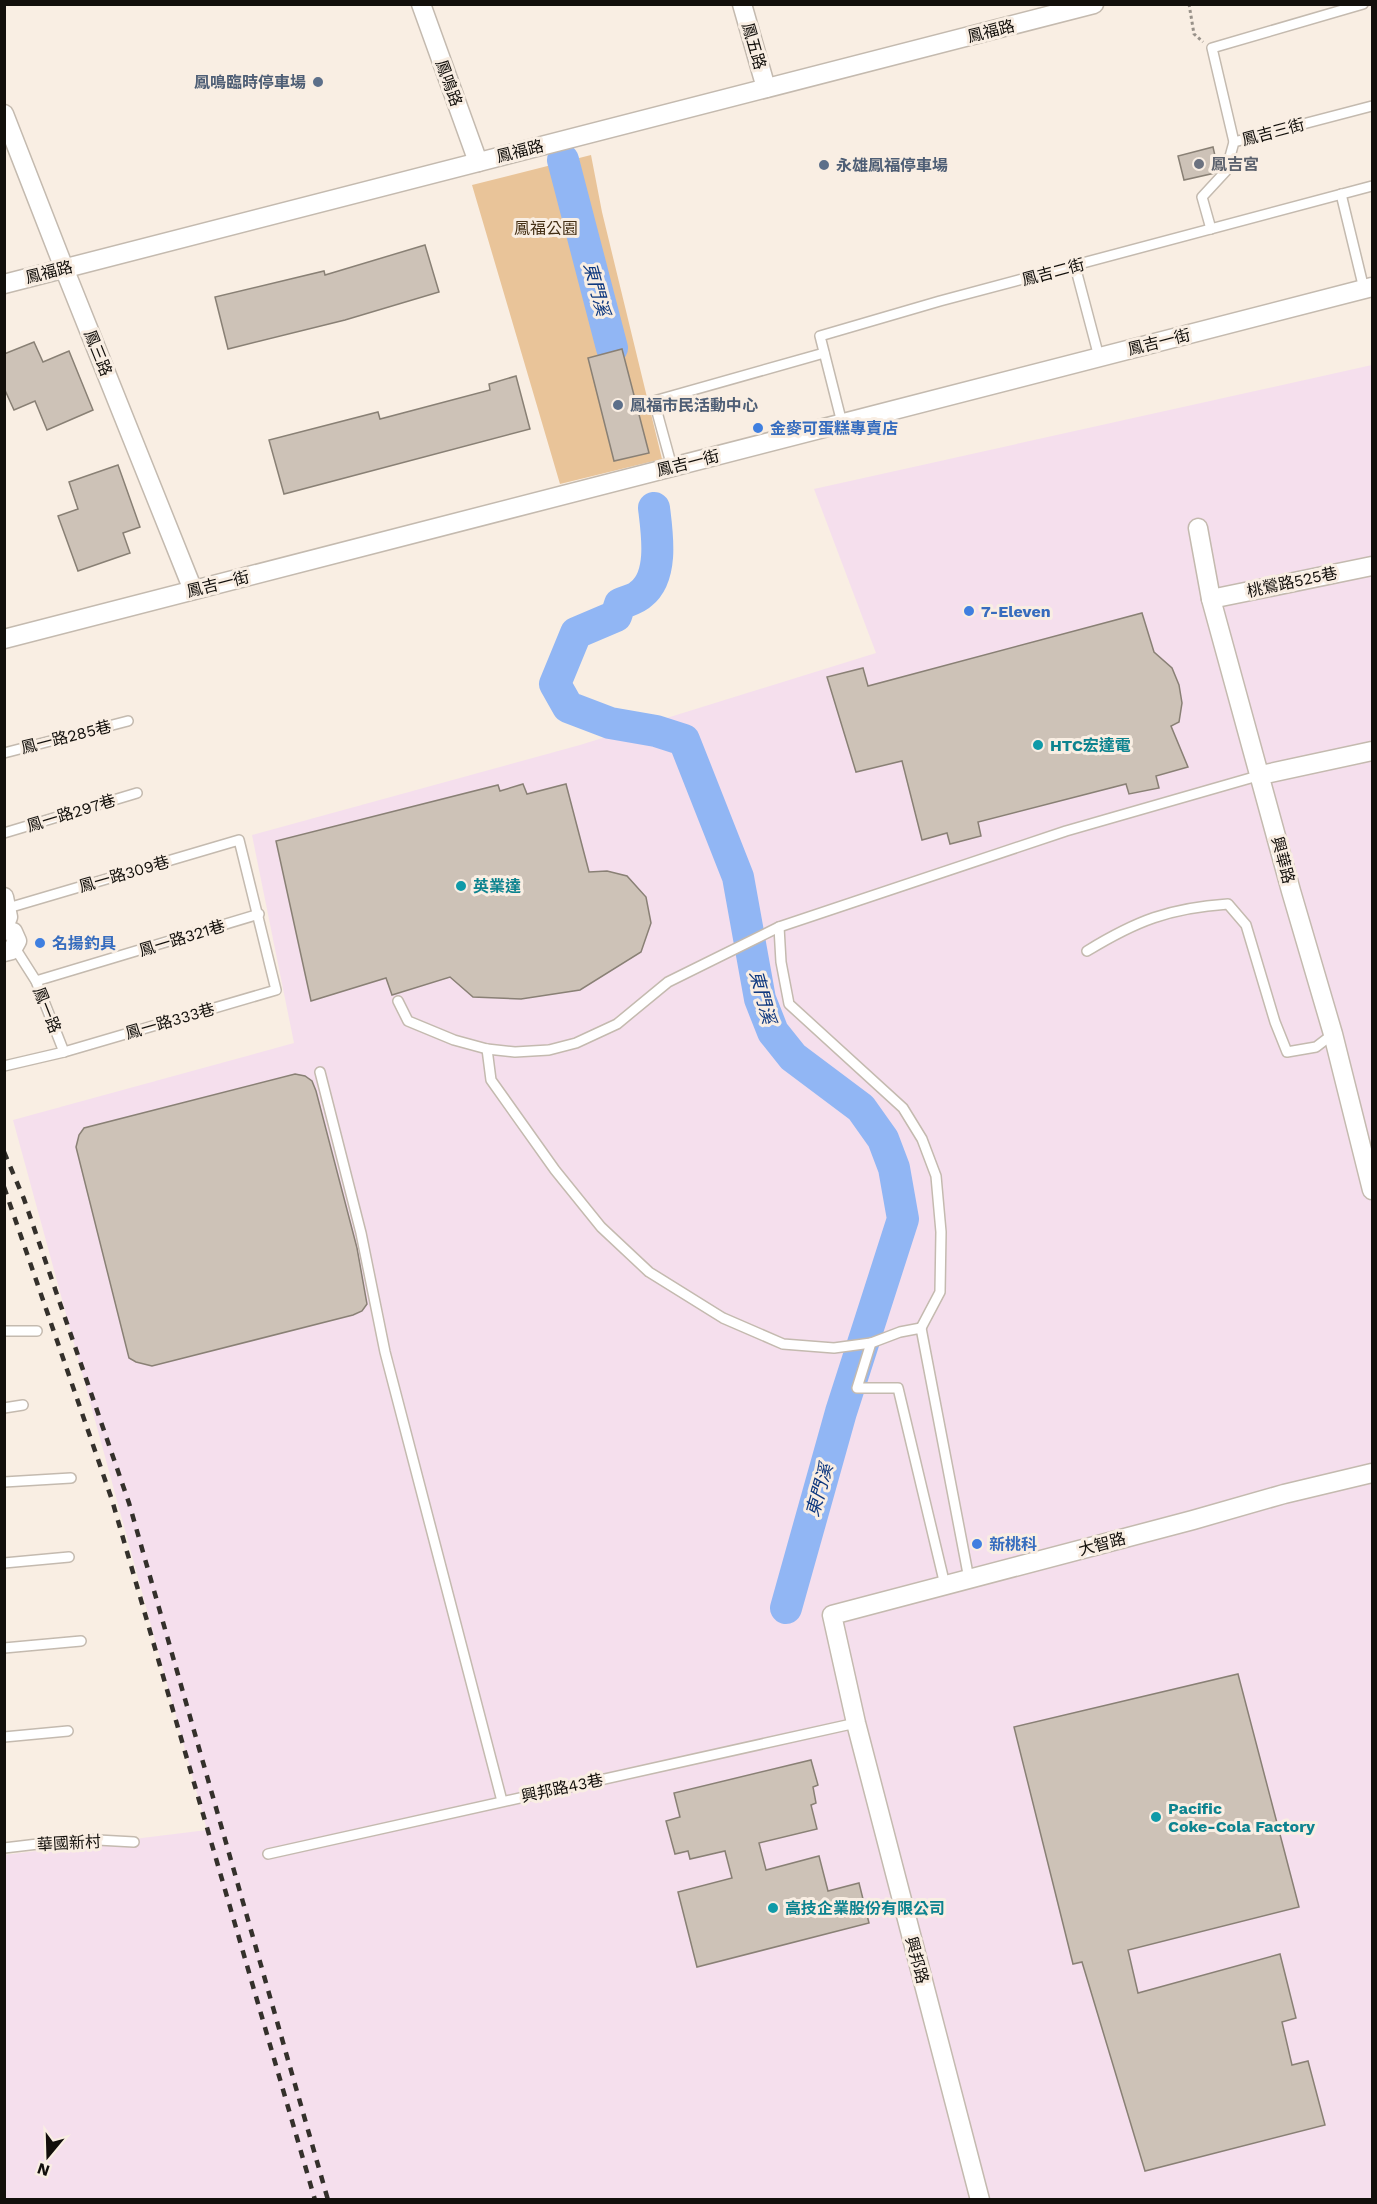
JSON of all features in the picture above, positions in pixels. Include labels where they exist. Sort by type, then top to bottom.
[{"type":"street","name":"鳳鳴路","points":[[421,4],[478,162]]},
{"type":"street","name":"鳳五路","points":[[742,4],[766,88]]},
{"type":"street","name":"鳳福路","points":[[4,284],[766,88],[1034,12],[1094,4]]},
{"type":"street","name":"鳳三路","points":[[4,114],[193,590]]},
{"type":"street","name":"鳳吉一街","points":[[4,639],[1368,288]]},
{"type":"street","name":"興華路","points":[[1198,528],[1211,599],[1291,891],[1333,1034],[1372,1190]]},
{"type":"street","name":"桃鶯路525巷","points":[[1211,599],[1372,566]]},
{"type":"street","points":[[1261,775],[1372,751]]},
{"type":"street","name":"鳳一路","points":[[6,903],[8,917],[4,929],[15,935],[17,941],[10,950]]},
{"type":"street","name":"大智路","points":[[832,1615],[1284,1494],[1372,1473]]},
{"type":"street","name":"興邦路","points":[[832,1615],[856,1723],[980,2199]]},
{"type":"lane","points":[[1234,142],[1212,48],[1363,4]]},
{"type":"lane","name":"鳳吉三街","points":[[1211,229],[1202,197],[1226,171],[1234,142],[1372,106]]},
{"type":"lane","name":"鳳吉二街","points":[[824,353],[820,336],[1372,186]]},
{"type":"lane","points":[[1341,194],[1368,288]]},
{"type":"lane","points":[[1075,266],[1100,357]]},
{"type":"lane","points":[[669,468],[654,401],[824,353],[842,423]]},
{"type":"lane","name":"鳳一路285巷","points":[[4,753],[128,721]]},
{"type":"lane","points":[[399,1001],[408,1021],[454,1040],[487,1049],[515,1052],[549,1050],[576,1043],[616,1024],[668,982],[778,927],[1066,831],[1261,775]]},
{"type":"lane","name":"鳳一路297巷","points":[[4,833],[136,793]]},
{"type":"lane","name":"鳳一路309巷","points":[[6,903],[239,840],[259,914]]},
{"type":"lane","points":[[1087,951],[1151,917],[1196,906],[1228,904],[1246,926],[1275,1022],[1287,1052],[1316,1047],[1333,1034]]},
{"type":"lane","name":"鳳一路321巷","points":[[36,981],[259,914]]},
{"type":"lane","name":"鳳一路333巷","points":[[64,1052],[276,990],[259,914]]},
{"type":"lane","points":[[778,927],[781,962],[789,1004],[903,1108],[922,1139],[936,1176],[941,1233],[940,1292],[921,1328],[969,1579]]},
{"type":"lane","name":"鳳一路","points":[[4,1066],[64,1052],[36,981],[10,950]]},
{"type":"lane","points":[[487,1049],[491,1080],[555,1170],[601,1227],[649,1272],[723,1318],[783,1344],[834,1348],[871,1343],[900,1332],[921,1328]]},
{"type":"lane","points":[[320,1072],[361,1233],[385,1352],[502,1801]]},
{"type":"lane","points":[[4,1331],[37,1331]]},
{"type":"lane","points":[[871,1343],[857,1388],[898,1388],[945,1585]]},
{"type":"lane","points":[[4,1408],[23,1405]]},
{"type":"lane","points":[[4,1482],[71,1478]]},
{"type":"lane","points":[[4,1563],[69,1557]]},
{"type":"lane","points":[[4,1648],[81,1641]]},
{"type":"lane","name":"興邦路43巷","points":[[268,1854],[856,1723]]},
{"type":"lane","points":[[4,1737],[68,1731]]},
{"type":"lane","name":"華國新村","points":[[4,1848],[80,1839],[134,1842]]},
{"type":"path","points":[[1189,4],[1194,34],[1212,48]]},
{"type":"shaded area","points":[[1372,365],[1372,2199],[5,2199],[4,1855],[207,1830],[13,1120],[294,1043],[252,835],[580,745],[876,653],[814,489]]},
{"type":"green space","name":"鳳福公園","points":[[591,155],[602,212],[662,459],[560,484],[472,185]]},
{"type":"building","name":"鳳吉宮","points":[[1213,147],[1218,169],[1215,173],[1184,180],[1178,156]]},
{"type":"building","points":[[425,245],[439,292],[345,320],[228,349],[215,297],[324,271],[325,275]]},
{"type":"building","points":[[34,342],[43,362],[69,351],[93,410],[47,430],[35,401],[14,410],[4,388],[4,354]]},
{"type":"building","name":"鳳福市民活動中心","points":[[622,349],[649,453],[614,461],[588,358]]},
{"type":"building","points":[[516,376],[530,429],[284,494],[269,440],[378,412],[380,419],[490,390],[489,384]]},
{"type":"building","points":[[118,465],[140,527],[123,533],[130,553],[78,571],[58,516],[78,509],[69,482]]},
{"type":"building","name":"HTC宏達電","points":[[1142,613],[1154,652],[1172,668],[1179,685],[1182,703],[1179,722],[1171,726],[1188,767],[1156,776],[1159,788],[1129,794],[1126,784],[978,822],[981,836],[950,844],[947,833],[922,840],[902,761],[856,772],[827,677],[863,668],[868,686]]},
{"type":"building","name":"英業達","points":[[523,784],[527,794],[566,784],[589,872],[607,871],[627,876],[646,897],[651,923],[641,952],[580,990],[521,999],[473,997],[450,977],[392,995],[386,978],[311,1001],[276,841],[498,785],[500,791]]},
{"type":"building","points":[[295,1074],[305,1076],[312,1081],[316,1091],[357,1248],[367,1304],[362,1311],[353,1315],[152,1366],[136,1362],[129,1358],[76,1147],[79,1135],[84,1128]]},
{"type":"building","name":"Pacific Coke-Cola Factory","points":[[1238,1674],[1299,1907],[1128,1950],[1138,1993],[1280,1954],[1296,2018],[1282,2022],[1292,2065],[1308,2061],[1325,2125],[1145,2171],[1082,1962],[1073,1964],[1014,1727]]},
{"type":"building","points":[[811,1760],[818,1785],[813,1787],[816,1803],[811,1805],[817,1829],[759,1843],[766,1870],[819,1856],[828,1891],[859,1883],[869,1923],[697,1967],[678,1892],[732,1878],[725,1851],[690,1859],[688,1851],[675,1854],[666,1821],[680,1817],[674,1793]]},
{"type":"waterway","name":"東門溪","points":[[563,160],[612,348]]},
{"type":"waterway","name":"東門溪","points":[[654,508],[657,554],[653,576],[648,586],[637,597],[620,604],[616,616],[576,633],[555,684],[568,707],[610,723],[656,731],[684,740],[738,877],[760,999],[773,1032],[793,1057],[861,1108],[883,1139],[894,1168],[903,1219],[841,1412],[786,1608]]},
{"type":"railway","points":[[4,1152],[24,1199],[129,1503],[328,2200]]},
{"type":"railway","points":[[4,1187],[112,1500],[315,2200]]},
{"type":"place","name":"鳳鳴臨時停車場","points":[[318,82]]},
{"type":"place","name":"鳳吉宮","points":[[1199,164]]},
{"type":"place","name":"永雄鳳福停車場","points":[[824,165]]},
{"type":"place","name":"鳳福市民活動中心","points":[[618,405]]},
{"type":"place","name":"金麥可蛋糕專賣店","points":[[758,428]]},
{"type":"place","name":"7-Eleven","points":[[969,611]]},
{"type":"place","name":"HTC宏達電","points":[[1038,745]]},
{"type":"place","name":"英業達","points":[[461,886]]},
{"type":"place","name":"名揚釣具","points":[[40,943]]},
{"type":"place","name":"新桃科","points":[[977,1544]]},
{"type":"place","name":"Pacific Coke-Cola Factory","points":[[1156,1817]]},
{"type":"place","name":"高技企業股份有限公司","points":[[773,1908]]}]
